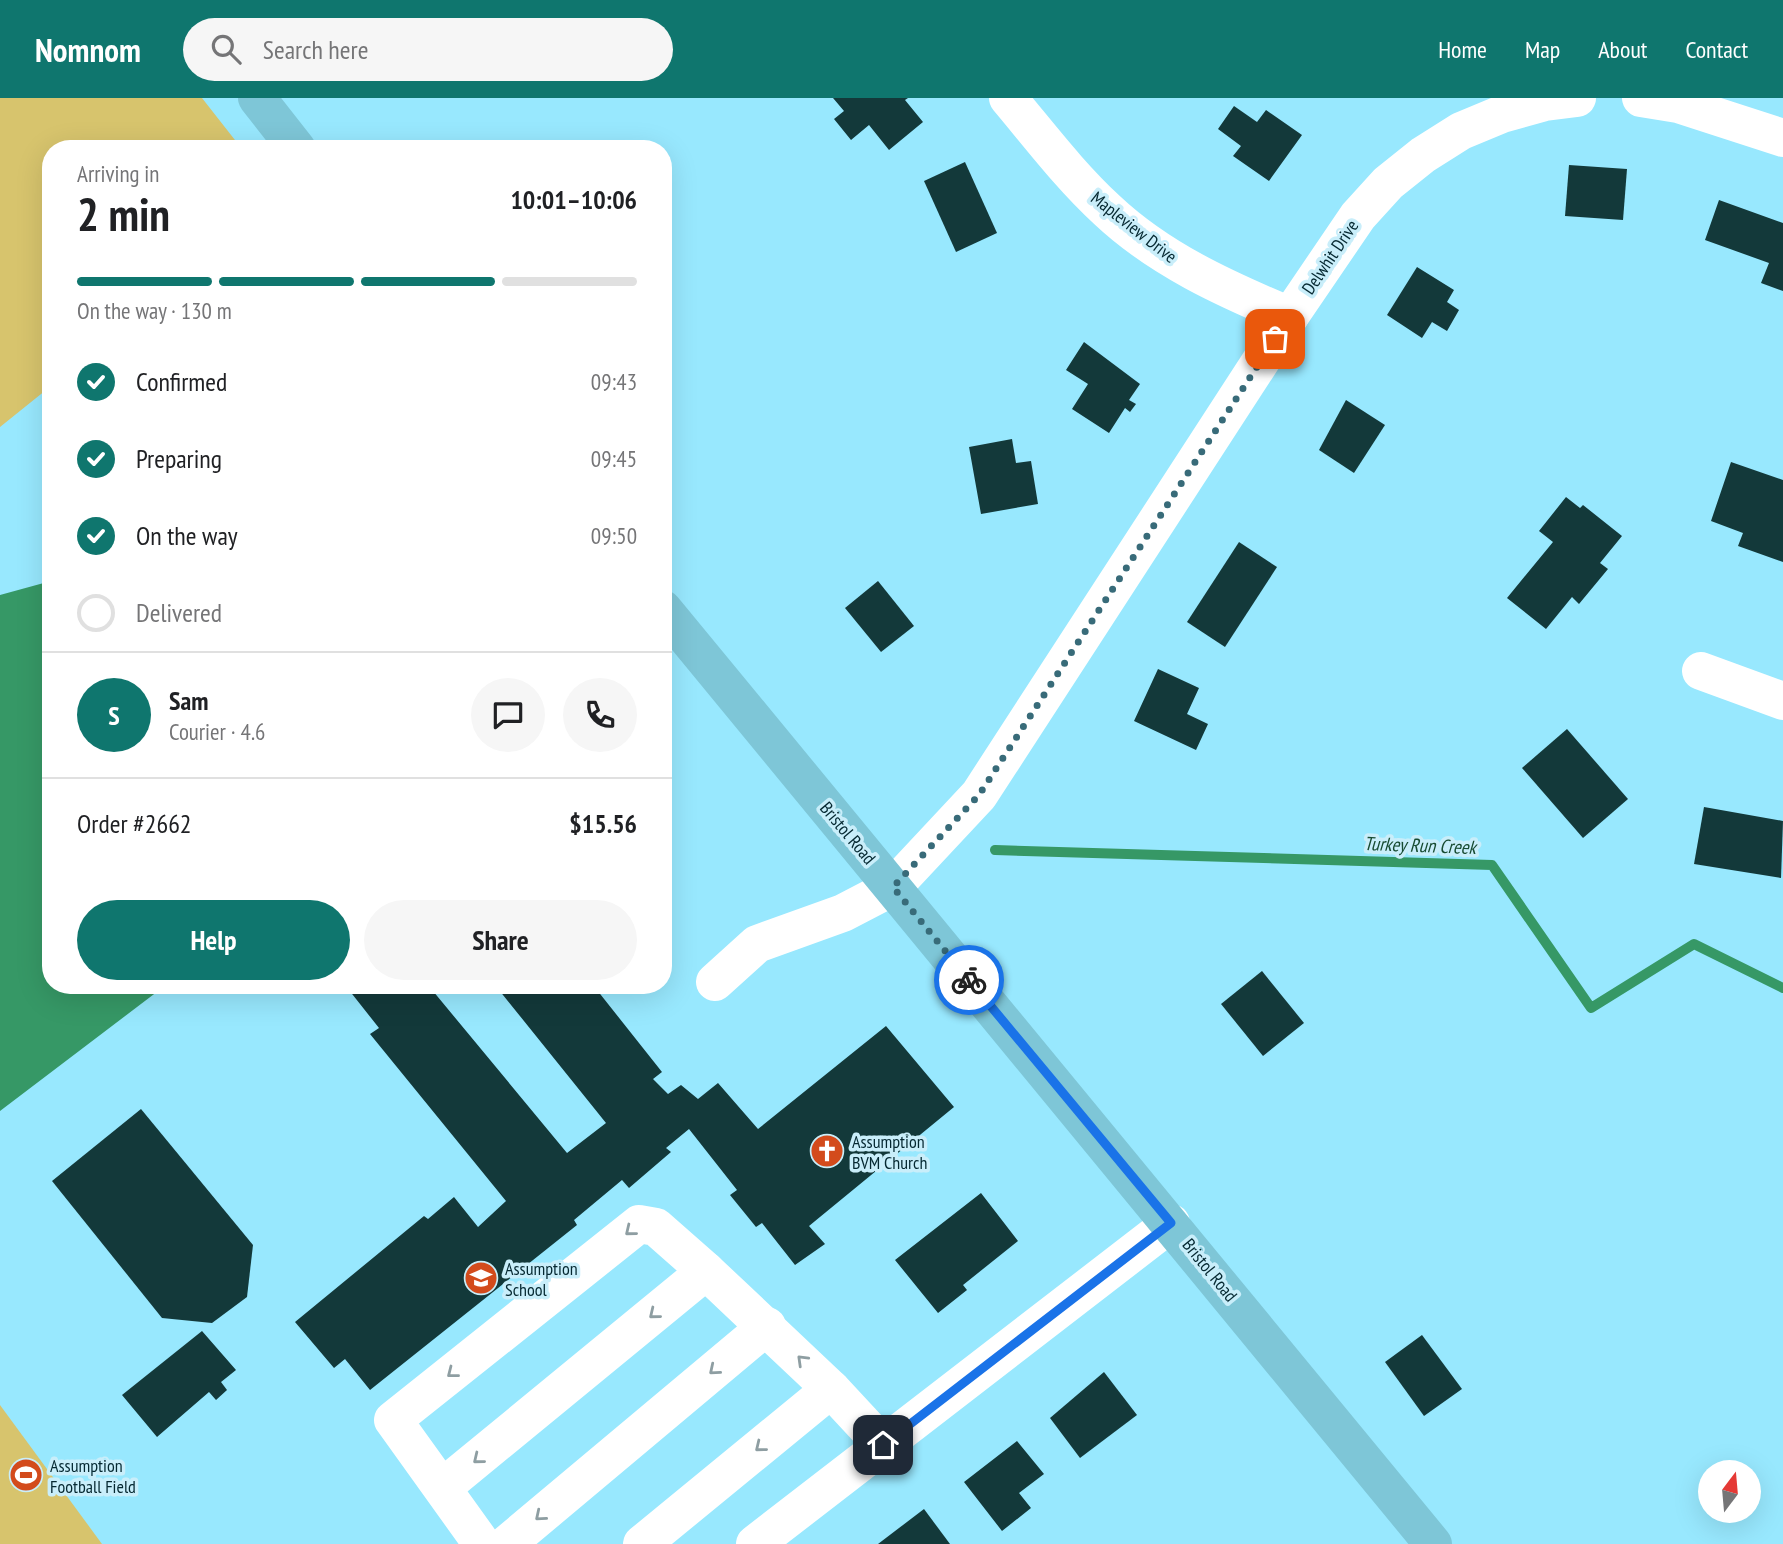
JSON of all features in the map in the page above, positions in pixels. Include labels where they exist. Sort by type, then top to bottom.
[{"type":"main road","points":[[257,98],[290,140]]},
{"type":"main road","name":"Bristol Road","points":[[672,620],[1433,1544]]},
{"type":"street","name":"Mapleview Drive","points":[[1008,98],[1084,188],[1109,212],[1165,255],[1226,289],[1290,316]]},
{"type":"street","name":"Delwhit Drive","points":[[715,982],[757,944],[843,913],[893,887],[979,795],[1290,316],[1358,216],[1388,183],[1423,155],[1461,131],[1502,114],[1545,102],[1577,98]]},
{"type":"street","points":[[1641,98],[1678,104],[1783,138]]},
{"type":"street","points":[[1701,671],[1783,701]]},
{"type":"street","points":[[755,1544],[1171,1223]]},
{"type":"street","points":[[482,1544],[393,1420],[639,1224],[656,1227],[767,1326],[831,1388],[883,1445]]},
{"type":"street","points":[[443,1487],[706,1271]]},
{"type":"street","points":[[507,1544],[767,1326]]},
{"type":"street","points":[[642,1544],[831,1388]]},
{"type":"shaded area","points":[[0,98],[202,98],[235,140],[42,140],[42,393],[0,427]]},
{"type":"shaded area","points":[[42,583],[42,994],[154,994],[0,1111],[0,595]]},
{"type":"shaded area","name":"Assumption Football Field","points":[[0,1405],[102,1544],[0,1544]]},
{"type":"building","points":[[833,98],[908,98],[905,100],[923,122],[889,150],[869,125],[851,140],[834,119],[844,111]]},
{"type":"building","points":[[1234,106],[1257,122],[1266,110],[1302,135],[1269,181],[1233,156],[1241,146],[1218,129]]},
{"type":"building","points":[[965,162],[997,233],[956,252],[924,181]]},
{"type":"building","points":[[1569,165],[1627,169],[1623,220],[1565,216]]},
{"type":"building","points":[[1719,200],[1783,223],[1783,291],[1761,283],[1769,263],[1705,240]]},
{"type":"building","points":[[1417,267],[1454,290],[1447,302],[1459,310],[1447,331],[1432,322],[1422,338],[1387,315]]},
{"type":"building","points":[[1084,342],[1140,384],[1129,400],[1136,404],[1130,412],[1125,408],[1109,433],[1072,409],[1088,384],[1066,370]]},
{"type":"building","points":[[1346,400],[1385,425],[1354,473],[1319,450]]},
{"type":"building","points":[[1012,439],[1016,463],[1031,461],[1038,504],[981,514],[969,447]]},
{"type":"building","points":[[1731,462],[1783,480],[1783,562],[1738,546],[1743,533],[1711,521]]},
{"type":"building","points":[[1566,497],[1580,508],[1583,505],[1622,536],[1600,563],[1608,569],[1579,604],[1572,597],[1546,629],[1507,598],[1553,542],[1539,531]]},
{"type":"building","points":[[1239,542],[1277,567],[1225,647],[1187,622]]},
{"type":"building","points":[[878,581],[914,626],[881,652],[845,608]]},
{"type":"building","points":[[1158,669],[1199,688],[1187,714],[1208,724],[1196,750],[1134,721]]},
{"type":"building","points":[[1567,729],[1628,799],[1583,838],[1522,768]]},
{"type":"building","points":[[1704,807],[1783,821],[1781,878],[1694,864]]},
{"type":"building","points":[[1262,971],[1304,1023],[1263,1056],[1221,1004]]},
{"type":"building","points":[[352,994],[435,994],[567,1153],[606,1123],[502,994],[600,994],[662,1072],[653,1079],[668,1094],[681,1085],[698,1099],[718,1083],[758,1129],[886,1026],[954,1107],[809,1226],[825,1244],[795,1265],[762,1223],[756,1227],[730,1195],[737,1190],[689,1129],[666,1148],[671,1152],[629,1188],[622,1180],[574,1220],[577,1225],[370,1390],[345,1359],[334,1368],[295,1322],[424,1216],[428,1219],[454,1197],[478,1227],[506,1201],[370,1034],[379,1028]]},
{"type":"building","points":[[141,1109],[253,1245],[247,1297],[212,1323],[162,1318],[52,1181]]},
{"type":"building","points":[[981,1193],[1018,1241],[963,1285],[967,1290],[938,1313],[895,1260]]},
{"type":"building","points":[[202,1331],[236,1370],[221,1382],[227,1390],[216,1400],[209,1392],[157,1437],[122,1395]]},
{"type":"building","points":[[1422,1335],[1462,1389],[1424,1416],[1385,1362]]},
{"type":"building","points":[[1104,1372],[1137,1415],[1080,1458],[1050,1418]]},
{"type":"building","points":[[1017,1441],[1044,1474],[1019,1493],[1031,1508],[1002,1531],[964,1482]]},
{"type":"building","points":[[924,1509],[950,1544],[878,1544]]},
{"type":"waterway","name":"Turkey Run Creek","points":[[995,850],[1492,865],[1591,1008],[1694,944],[1783,988]]},
{"type":"way so far","points":[[969,980],[893,887],[979,795],[1275,339]]},
{"type":"place","name":"Assumption BVM Church","points":[[827,1151]]},
{"type":"place","name":"Assumption School","points":[[481,1278]]},
{"type":"place","name":"Assumption Football Field","points":[[26,1475]]},
{"type":"route","points":[[883,1445],[1171,1223],[969,980]]}]
